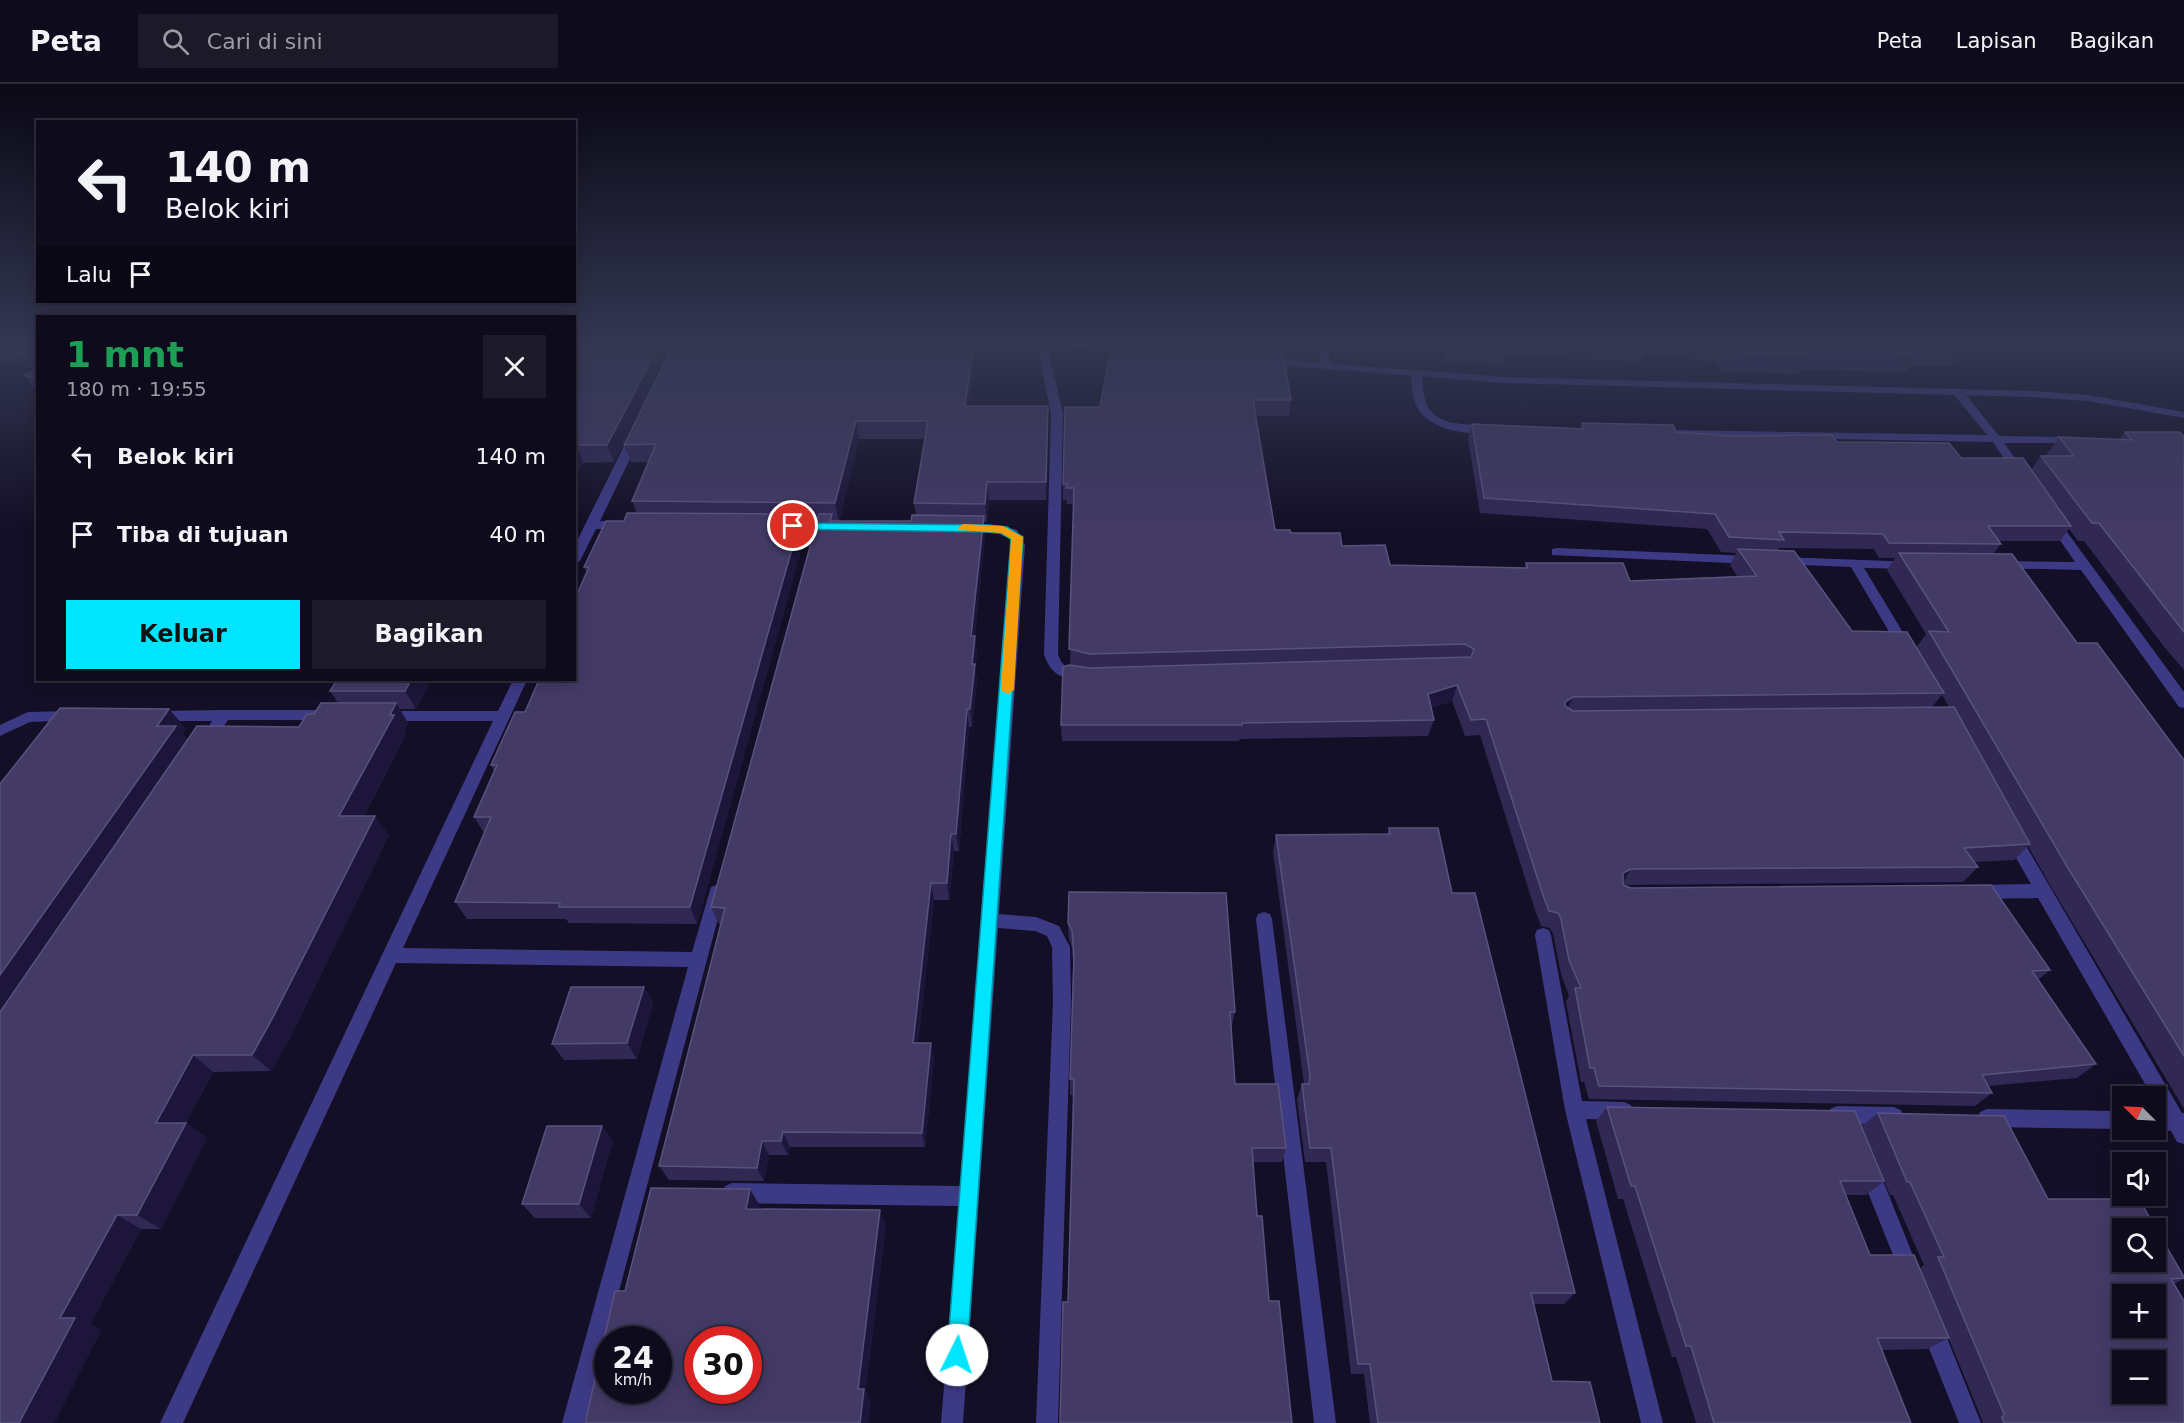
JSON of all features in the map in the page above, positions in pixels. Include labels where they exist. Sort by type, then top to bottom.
[{"type":"street","points":[[1055,404],[1057,413],[1051,654],[1054,666],[1059,671],[1070,675],[1102,676]]},
{"type":"street","points":[[1421,404],[1434,419],[1469,429],[1505,430]]},
{"type":"street","points":[[1968,404],[1996,439],[2030,488]]},
{"type":"street","points":[[2125,404],[2184,415]]},
{"type":"street","points":[[576,557],[644,417]]},
{"type":"street","points":[[1661,433],[2091,440]]},
{"type":"street","points":[[2044,507],[2184,703]]},
{"type":"street","points":[[591,525],[639,525]]},
{"type":"street","points":[[769,526],[821,526],[807,561]]},
{"type":"street","points":[[952,1423],[1019,545],[1013,533],[1003,530],[954,528]]},
{"type":"street","points":[[1557,552],[1924,565]]},
{"type":"street","points":[[1855,564],[1916,665]]},
{"type":"street","points":[[1981,565],[2085,566]]},
{"type":"street","points":[[171,1423],[520,681]]},
{"type":"street","points":[[198,754],[224,715]]},
{"type":"street","points":[[0,731],[28,717],[86,716]]},
{"type":"street","points":[[144,716],[340,716]]},
{"type":"street","points":[[364,716],[503,716]]},
{"type":"street","points":[[2002,819],[2042,891],[2182,1126]]},
{"type":"street","points":[[573,1423],[720,880]]},
{"type":"street","points":[[1961,892],[2042,891]]},
{"type":"street","points":[[1264,919],[1325,1423]]},
{"type":"street","points":[[990,920],[1036,924],[1053,931],[1061,947],[1061,1013],[1047,1423]]},
{"type":"street","points":[[1543,935],[1575,1110],[1652,1423]]},
{"type":"street","points":[[390,955],[699,960]]},
{"type":"street","points":[[1575,1110],[1645,1111]]},
{"type":"street","points":[[1822,1114],[1915,1116]]},
{"type":"street","points":[[1846,1115],[1970,1423]]},
{"type":"street","points":[[1973,1117],[2112,1120]]},
{"type":"street","points":[[2166,1123],[2182,1126]]},
{"type":"street","points":[[636,1191],[660,1192]]},
{"type":"street","points":[[707,1192],[969,1196]]},
{"type":"building","points":[[576,404],[628,404],[607,445],[576,445]]},
{"type":"building","points":[[644,404],[1048,406],[1046,482],[987,482],[985,504],[914,503],[928,421],[856,421],[835,503],[632,501],[656,444],[624,445]]},
{"type":"building","points":[[1100,404],[1254,404],[1275,530],[1290,530],[1291,533],[1340,533],[1342,546],[1385,545],[1390,565],[1528,568],[1526,563],[1623,563],[1630,581],[1757,576],[1738,549],[1794,551],[1852,631],[1907,632],[1944,693],[1573,697],[1565,702],[1565,706],[1573,711],[1954,707],[2030,844],[1964,848],[1978,867],[1631,869],[1623,873],[1623,885],[1631,888],[1991,885],[2050,970],[2032,971],[2096,1064],[1982,1075],[1992,1093],[1599,1086],[1594,1068],[1590,1068],[1575,988],[1581,988],[1569,960],[1561,919],[1558,913],[1549,911],[1543,895],[1486,719],[1471,720],[1457,685],[1428,694],[1434,720],[1242,723],[1242,725],[1061,725],[1063,667],[1069,665],[1090,668],[1471,657],[1474,649],[1465,644],[1090,654],[1069,649],[1074,488],[1066,488],[1067,484],[1063,484],[1065,407],[1100,407]]},
{"type":"building","points":[[1582,423],[1673,425],[1676,432],[1731,436],[1832,435],[1837,442],[1949,443],[1961,458],[2023,458],[2071,526],[1988,526],[2001,544],[1889,543],[1883,534],[1779,532],[1784,540],[1729,537],[1715,514],[1484,498],[1472,424],[1584,429]]},
{"type":"building","points":[[2125,432],[2179,432],[2184,436],[2184,632],[2099,523],[2092,523],[2041,456],[2074,456],[2059,437],[2132,440]]},
{"type":"building","points":[[627,513],[802,514],[690,907],[559,907],[560,903],[455,902],[491,817],[474,817],[497,765],[491,765],[515,712],[525,712],[539,681],[576,681],[576,596],[589,567],[584,567],[606,521],[624,521]]},
{"type":"building","points":[[819,514],[832,514],[830,521],[911,521],[912,515],[984,516],[971,636],[975,636],[972,664],[975,664],[970,709],[967,709],[956,834],[951,834],[947,883],[931,883],[913,1043],[931,1043],[922,1133],[783,1132],[781,1141],[762,1141],[757,1168],[659,1166],[725,908],[711,907]]},
{"type":"building","points":[[1899,553],[2012,554],[2077,643],[2097,643],[2184,760],[2184,1056],[2068,868],[1929,631],[1949,632]]},
{"type":"building","points":[[336,681],[410,681],[405,691],[330,691]]},
{"type":"building","points":[[321,703],[396,703],[390,715],[394,715],[339,816],[375,816],[252,1055],[193,1055],[156,1123],[186,1123],[137,1215],[117,1215],[60,1318],[75,1318],[19,1423],[0,1423],[0,1012],[197,726],[299,727],[307,714],[314,714]]},
{"type":"building","points":[[60,708],[169,709],[157,726],[176,726],[0,975],[0,784]]},
{"type":"building","points":[[1389,828],[1438,828],[1452,893],[1475,893],[1575,1293],[1531,1293],[1552,1381],[1590,1382],[1600,1423],[1378,1423],[1370,1364],[1358,1364],[1331,1148],[1310,1148],[1302,1084],[1309,1084],[1310,1076],[1276,835],[1390,834]]},
{"type":"building","points":[[1069,892],[1226,893],[1235,1012],[1230,1012],[1235,1084],[1278,1084],[1286,1148],[1252,1148],[1257,1216],[1262,1216],[1269,1301],[1279,1301],[1292,1423],[1060,1423],[1063,1302],[1068,1302],[1074,1079],[1070,1079],[1074,958],[1072,930],[1068,923]]},
{"type":"building","points":[[571,987],[644,987],[627,1043],[552,1044]]},
{"type":"building","points":[[1607,1107],[1855,1111],[1884,1181],[1840,1181],[1870,1255],[1914,1255],[1949,1338],[1877,1338],[1911,1423],[1714,1423],[1691,1346],[1686,1346],[1635,1186],[1631,1186]]},
{"type":"building","points":[[1878,1113],[2004,1116],[2048,1199],[2112,1199],[2112,1206],[2143,1206],[2150,1218],[2112,1218],[2112,1272],[2166,1272],[2166,1246],[2184,1277],[2171,1279],[2184,1301],[2184,1423],[2004,1423],[2002,1417],[2004,1414],[1938,1257],[1944,1257],[1910,1182],[1907,1182]]},
{"type":"building","points":[[547,1126],[602,1126],[579,1204],[522,1204]]},
{"type":"building","points":[[651,1188],[750,1189],[746,1209],[880,1210],[858,1389],[864,1389],[860,1423],[585,1423],[594,1383],[594,1404],[672,1404],[672,1326],[607,1326],[615,1291],[625,1291]]},
{"type":"slow traffic","points":[[963,528],[1003,530],[1017,537],[1019,545],[1008,690]]},
{"type":"route","points":[[793,526],[988,528],[1013,533],[1019,545],[957,1355]]}]
